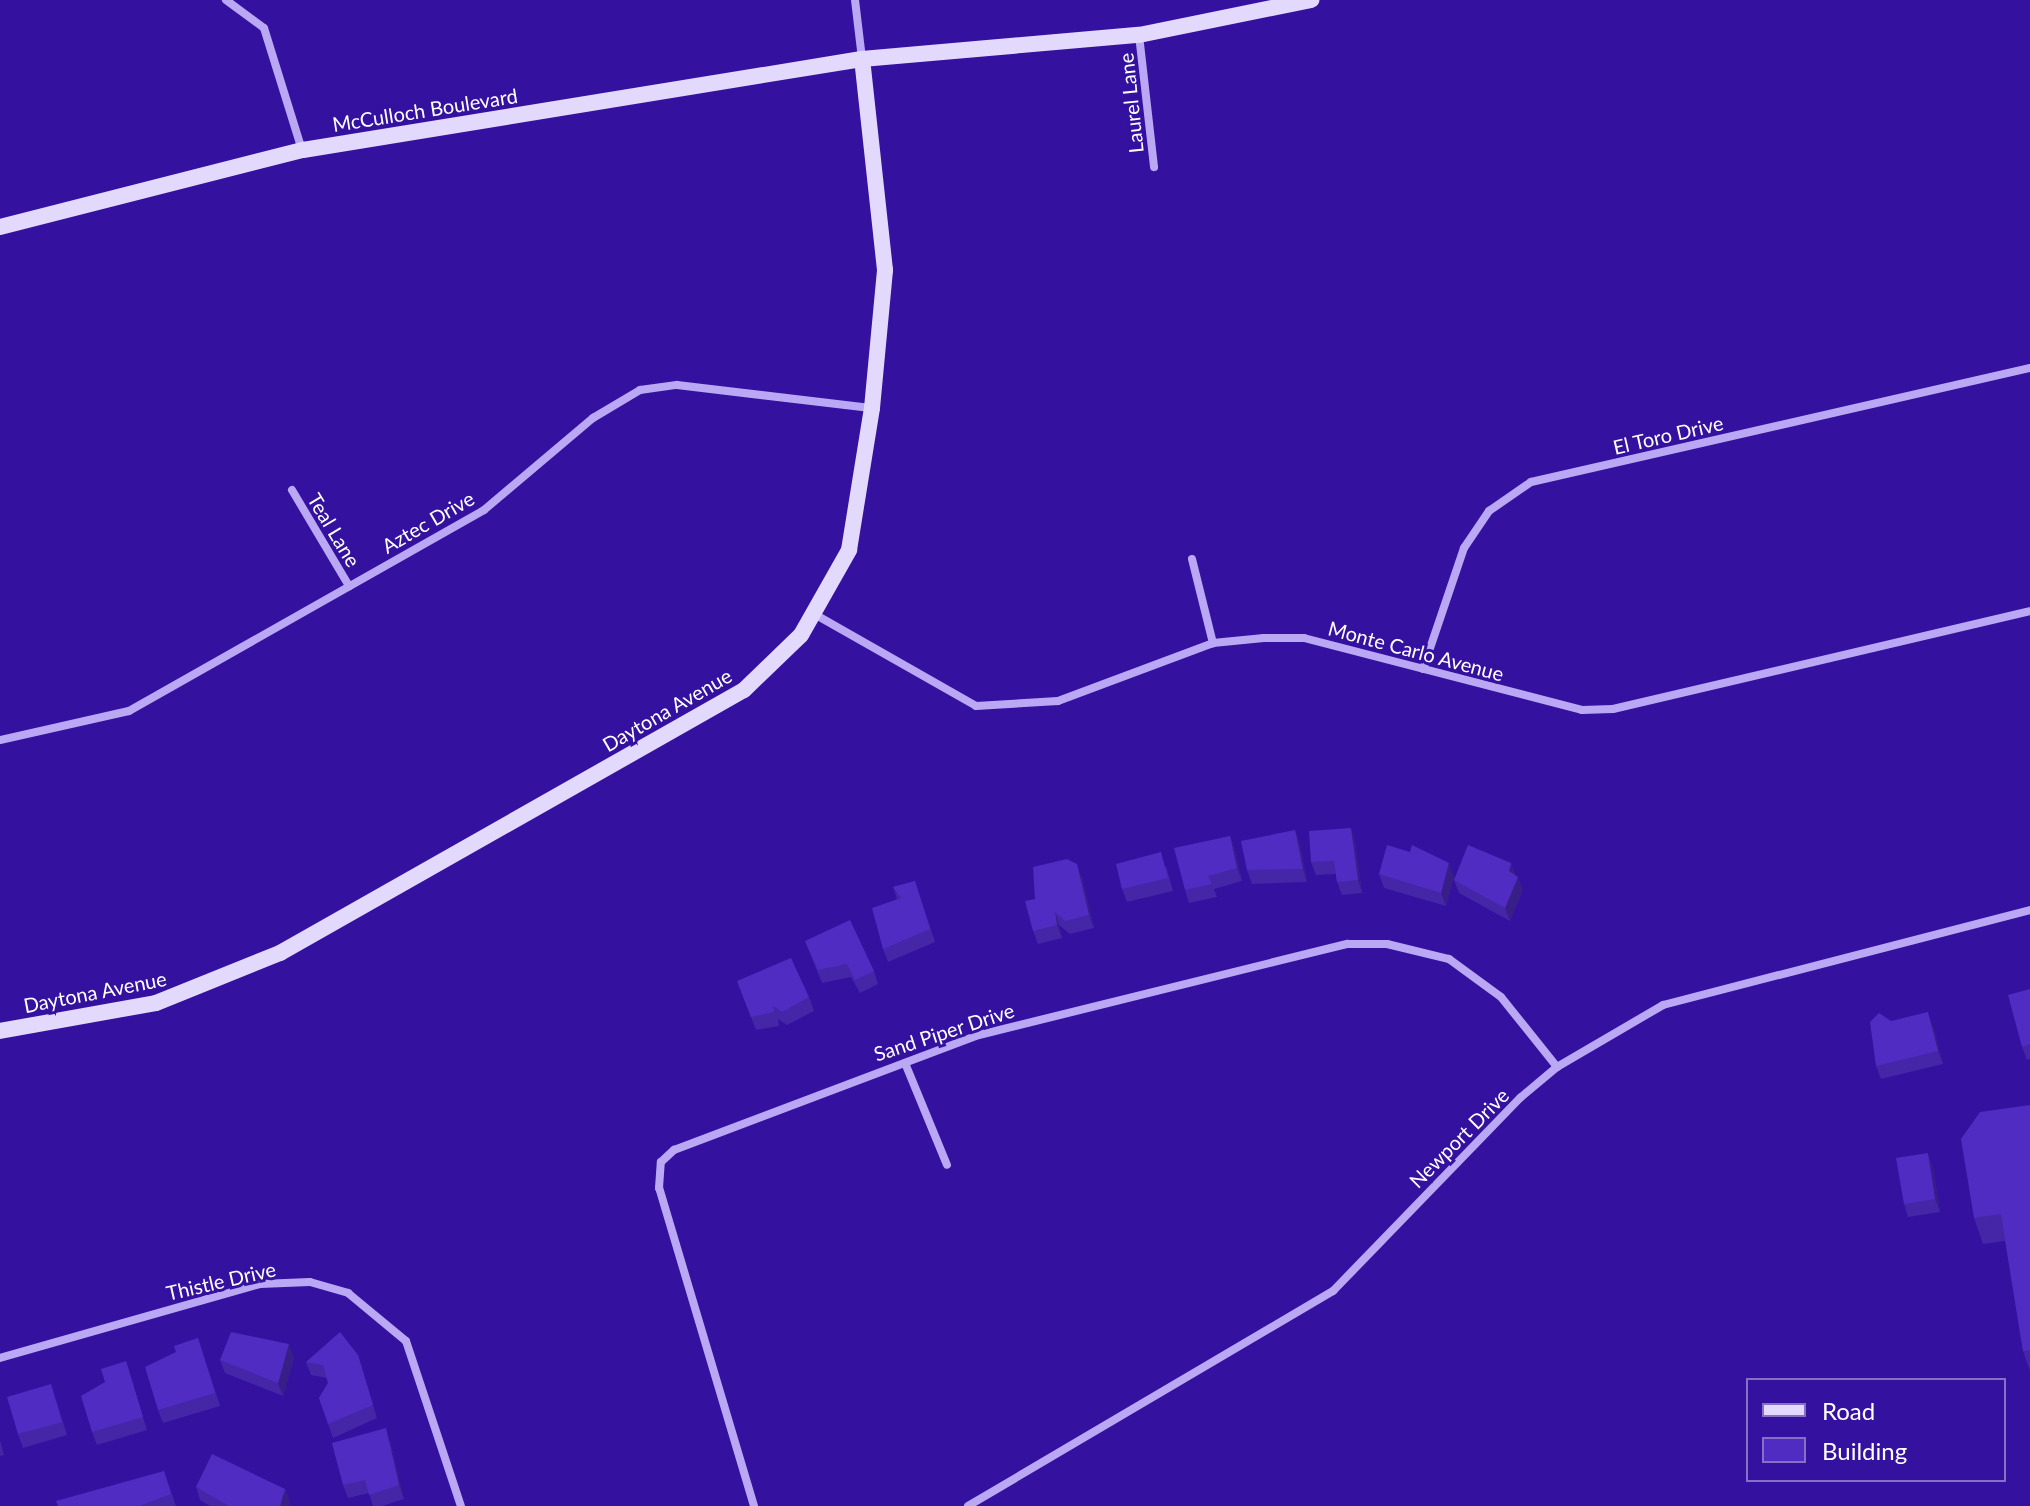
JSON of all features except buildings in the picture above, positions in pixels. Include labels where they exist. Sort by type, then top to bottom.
[{"type":"street","points":[[226,0],[264,28],[303,150]]},
{"type":"street","points":[[855,0],[862,59]]},
{"type":"street","name":"McCulloch Boulevard","points":[[0,227],[303,150],[862,59],[1139,35],[1311,0]]},
{"type":"street","name":"Laurel Lane","points":[[1139,35],[1154,167]]},
{"type":"street","name":"Daytona Avenue","points":[[0,1031],[156,1003],[280,953],[744,690],[816,615],[856,528],[872,408],[885,270],[862,59]]},
{"type":"street","name":"El Toro Drive","points":[[1423,669],[1464,548],[1489,511],[1531,482],[2030,368]]},
{"type":"street","name":"Aztec Drive","points":[[0,740],[129,711],[484,510],[593,418],[640,390],[677,385],[872,408]]},
{"type":"street","name":"Teal Lane","points":[[292,490],[349,586]]},
{"type":"street","points":[[1192,559],[1213,643]]},
{"type":"street","name":"Monte Carlo Avenue","points":[[816,615],[976,706],[1058,701],[1213,643],[1304,638],[1552,706],[1613,709],[2030,611]]},
{"type":"street","name":"Newport Drive","points":[[968,1506],[1333,1291],[1557,1067],[1663,1005],[2030,910]]},
{"type":"street","name":"Sand Piper Drive","points":[[754,1506],[659,1188],[661,1162],[674,1150],[905,1063],[1091,1006],[1348,944],[1387,944],[1425,949],[1474,974],[1501,997],[1557,1067]]},
{"type":"street","points":[[905,1063],[947,1165]]},
{"type":"street","name":"Thistle Drive","points":[[0,1358],[260,1284],[310,1282],[348,1293],[406,1341],[461,1506]]}]
